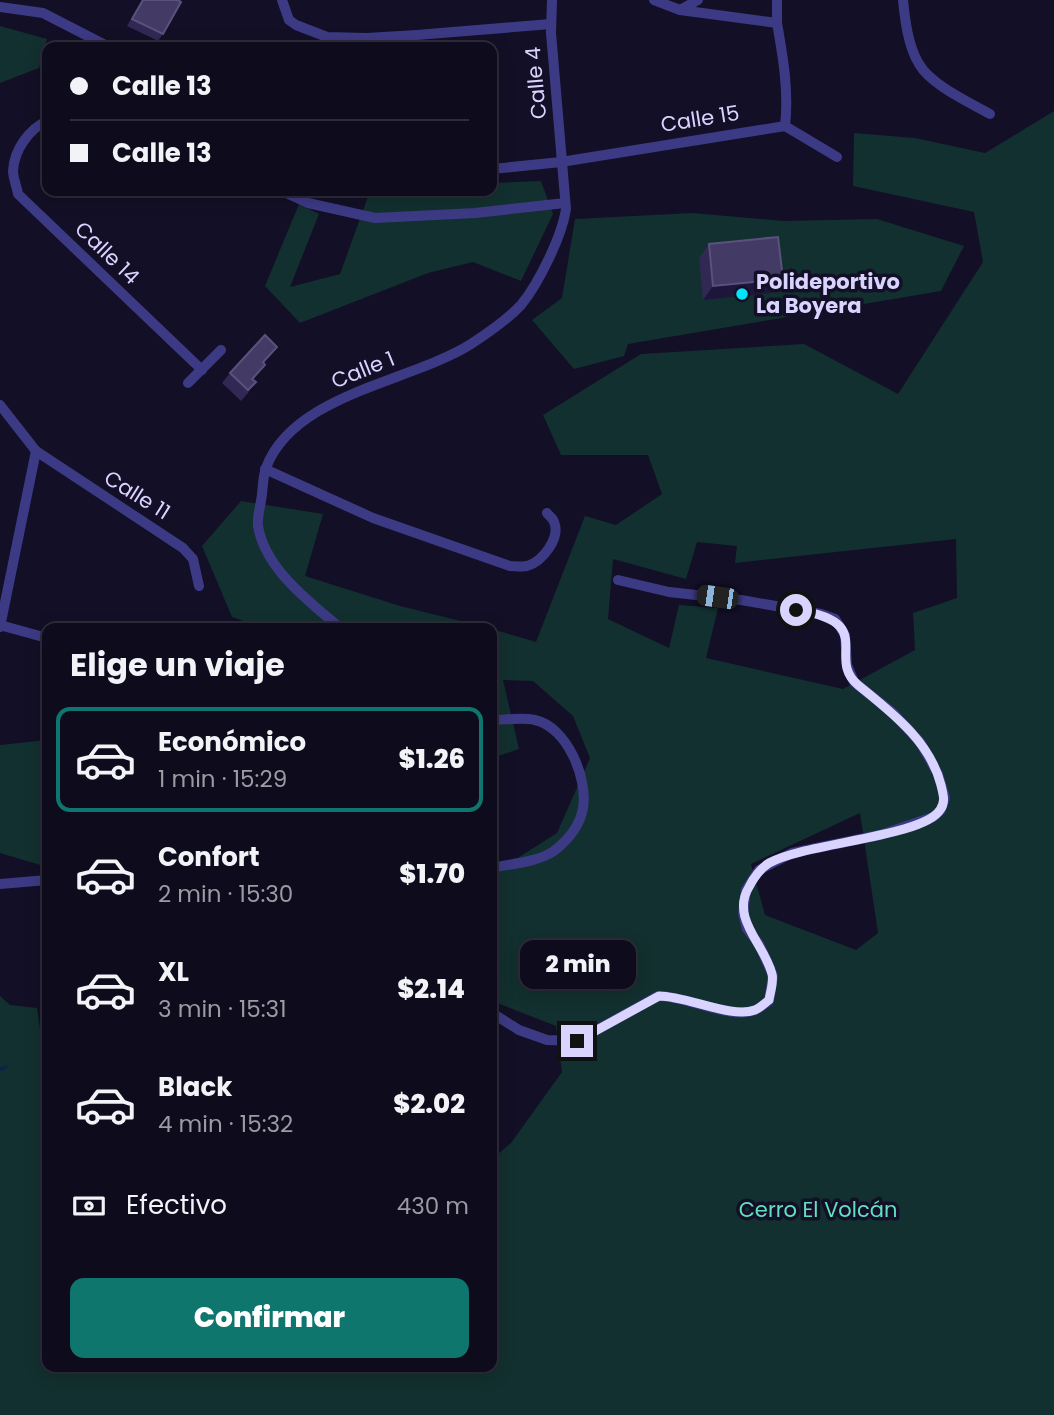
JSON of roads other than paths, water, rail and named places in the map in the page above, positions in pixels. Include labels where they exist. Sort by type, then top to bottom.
[{"type":"street","points":[[282,0],[289,20],[296,26],[327,37],[416,35],[551,24]]},
{"type":"street","name":"Calle 4","points":[[552,0],[551,24],[561,162]]},
{"type":"street","points":[[654,0],[680,10],[777,23]]},
{"type":"street","points":[[680,10],[698,0]]},
{"type":"street","points":[[777,0],[777,23],[788,104],[785,126],[837,157]]},
{"type":"street","points":[[903,0],[906,22],[919,64],[938,83],[990,114]]},
{"type":"street","points":[[0,7],[43,13],[99,42]]},
{"type":"street","name":"Calle 14","points":[[42,123],[21,144],[13,172],[18,194],[202,369]]},
{"type":"street","name":"Calle 15","points":[[497,168],[561,162],[785,126]]},
{"type":"street","name":"Calle 1","points":[[335,623],[279,570],[268,554],[258,524],[265,469],[281,442],[307,418],[340,398],[458,351],[501,323],[521,304],[537,279],[564,223],[561,162]]},
{"type":"street","points":[[293,196],[309,203],[375,218],[475,213],[565,203]]},
{"type":"street","points":[[188,383],[221,350]]},
{"type":"street","name":"Calle 11","points":[[0,405],[36,451],[183,548],[193,559],[199,586]]},
{"type":"street","points":[[36,451],[0,626],[42,637]]},
{"type":"street","points":[[265,469],[373,518],[510,566],[526,566],[548,549],[556,537],[555,523],[547,513]]},
{"type":"street","points":[[497,1016],[519,1030],[547,1040],[577,1041],[659,996],[704,1003],[727,1012],[754,1010],[769,1000],[773,976],[759,944],[747,929],[743,914],[746,890],[759,870],[792,853],[880,835],[933,817],[941,810],[944,799],[938,774],[920,742],[893,713],[854,682],[849,673],[845,635],[835,620],[821,614],[741,600],[669,592],[618,580]]},
{"type":"street","points":[[497,720],[536,720],[559,734],[576,762],[585,792],[583,811],[571,835],[551,853],[497,867]]},
{"type":"street","points":[[0,884],[42,880]]},
{"type":"waterway","points":[[0,1069],[6,1067]]},
{"type":"place","name":"Polideportivo La Boyera","points":[[742,294]]},
{"type":"park label","name":"Cerro El Volcán","points":[[818,1210]]}]
